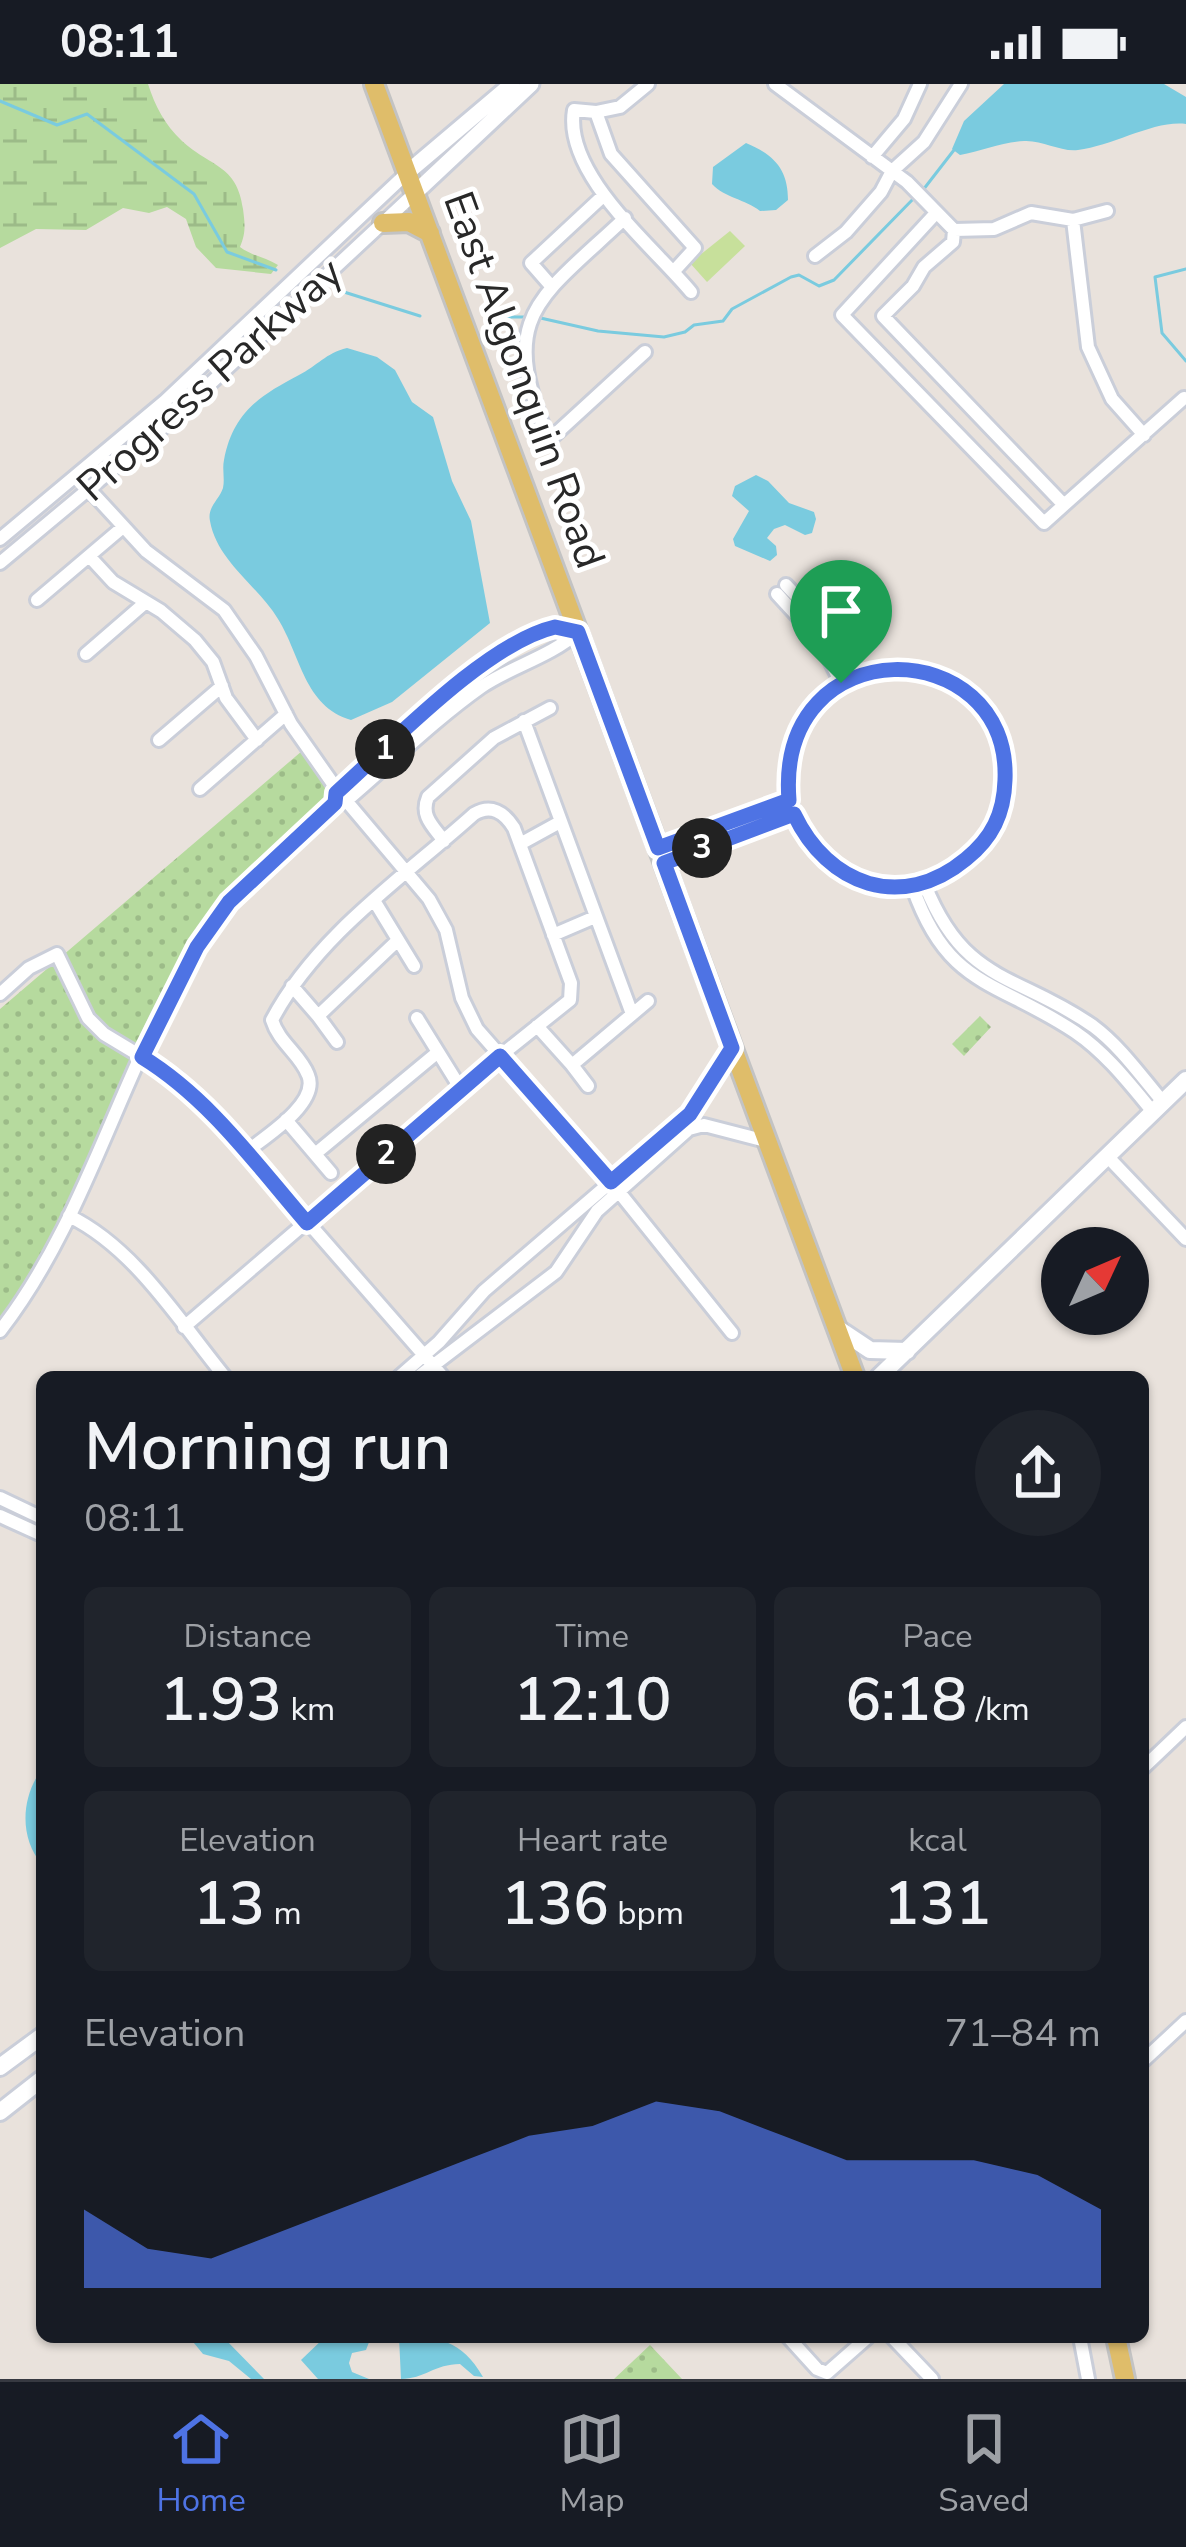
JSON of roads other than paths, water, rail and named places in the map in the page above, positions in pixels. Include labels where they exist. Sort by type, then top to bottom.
[{"type":"main road","name":"East Algonquin Road","points":[[374,84],[853,1371]]},
{"type":"main road","points":[[383,223],[409,222],[430,232]]},
{"type":"main road","points":[[885,1371],[1186,1080]]},
{"type":"main road","points":[[836,1327],[871,1350],[907,1351]]},
{"type":"main road","points":[[0,2067],[36,2040]]},
{"type":"main road","points":[[0,2112],[36,2085]]},
{"type":"main road","points":[[1117,2343],[1125,2379]]},
{"type":"street","points":[[409,172],[512,84]]},
{"type":"street","points":[[416,192],[531,84]]},
{"type":"street","points":[[648,84],[620,107],[574,110],[570,130],[603,196],[692,292]]},
{"type":"street","points":[[775,84],[795,89],[907,182],[955,230],[994,229],[1031,213],[1073,220],[1107,212]]},
{"type":"street","points":[[872,157],[904,119],[920,84]]},
{"type":"street","points":[[814,256],[846,232],[881,192],[892,171],[925,142],[962,84]]},
{"type":"street","points":[[596,112],[610,154],[695,248],[674,272]]},
{"type":"street","name":"Progress Parkway","points":[[0,539],[165,401],[409,172]]},
{"type":"street","name":"Progress Parkway","points":[[0,563],[202,392],[416,192]]},
{"type":"street","points":[[552,287],[531,263],[603,196]]},
{"type":"street","points":[[933,211],[842,315],[1044,524],[1184,398]]},
{"type":"street","points":[[625,218],[538,302],[525,332],[530,394],[549,440],[645,352]]},
{"type":"street","points":[[1073,220],[1088,347],[1112,399],[1144,435]]},
{"type":"street","points":[[862,336],[953,242],[955,230]]},
{"type":"street","points":[[884,316],[1064,505]]},
{"type":"street","points":[[89,489],[146,551],[224,610],[340,798],[410,872],[446,930],[461,998],[477,1029],[615,1187],[732,1333]]},
{"type":"street","points":[[37,600],[123,527]]},
{"type":"street","points":[[89,556],[113,582],[181,625],[195,640],[213,662],[236,715],[256,740]]},
{"type":"street","points":[[781,590],[831,633],[848,680]]},
{"type":"street","points":[[86,654],[146,602]]},
{"type":"street","points":[[0,1331],[35,1281],[197,947],[229,902],[455,686],[545,629],[578,632]]},
{"type":"street","points":[[340,798],[485,684],[562,646],[578,632]]},
{"type":"street","points":[[884,669],[928,672],[975,702],[998,736],[1006,773],[1000,818],[985,843],[948,873],[919,887],[876,886],[844,872],[814,848],[791,807],[793,742],[812,709],[848,680],[884,669]]},
{"type":"street","points":[[159,740],[222,686]]},
{"type":"street","points":[[444,841],[426,818],[428,797],[494,738],[550,708]]},
{"type":"street","points":[[200,789],[286,714]]},
{"type":"street","points":[[524,721],[632,1014]]},
{"type":"street","points":[[661,855],[791,807]]},
{"type":"street","points":[[184,1327],[570,1000],[571,983],[508,819],[489,808],[474,814],[328,943],[292,986],[272,1020],[277,1035],[309,1076],[309,1091],[298,1109],[246,1152]]},
{"type":"street","points":[[520,844],[560,822]]},
{"type":"street","points":[[919,887],[940,924],[990,972],[1094,1027],[1113,1043],[1158,1107]]},
{"type":"street","points":[[375,902],[414,966]]},
{"type":"street","points":[[554,935],[596,917]]},
{"type":"street","points":[[318,1016],[398,940]]},
{"type":"street","points":[[0,994],[29,968],[57,954],[88,1018],[104,1034],[177,1078],[434,1366]]},
{"type":"street","points":[[292,986],[337,1042]]},
{"type":"street","points":[[572,1065],[648,1001]]},
{"type":"street","points":[[417,1018],[461,1089]]},
{"type":"street","points":[[537,1026],[588,1086]]},
{"type":"street","points":[[434,1366],[556,1271],[615,1187],[690,1114],[732,1048]]},
{"type":"street","points":[[315,1154],[438,1052]]},
{"type":"street","points":[[286,1120],[331,1173]]},
{"type":"street","points":[[434,1366],[484,1291],[689,1129],[704,1125],[766,1141]]},
{"type":"street","points":[[1107,1156],[1186,1239]]},
{"type":"street","points":[[69,1216],[96,1229],[119,1250],[220,1371]]},
{"type":"street","points":[[0,1498],[36,1515]]},
{"type":"street","points":[[0,1516],[36,1532]]},
{"type":"street","points":[[1149,1762],[1186,1727]]},
{"type":"street","points":[[1149,2055],[1186,2021]]},
{"type":"street","points":[[793,2343],[817,2369],[827,2373],[861,2343]]},
{"type":"street","points":[[898,2343],[932,2379]]},
{"type":"street","points":[[1081,2343],[1088,2379]]},
{"type":"water","points":[[1004,84],[1164,84],[1186,97],[1186,124],[1161,126],[1078,150],[1024,141],[960,155],[952,149],[964,121]]},
{"type":"water","points":[[746,143],[772,158],[786,180],[788,200],[776,210],[760,211],[712,184],[713,167]]},
{"type":"water","points":[[347,348],[377,357],[395,370],[412,402],[433,417],[452,481],[471,521],[490,623],[392,702],[351,720],[335,713],[313,692],[278,619],[221,549],[210,516],[223,488],[228,444],[241,418],[272,391]]},
{"type":"water","points":[[756,475],[789,503],[814,512],[816,519],[812,533],[805,535],[785,525],[774,529],[767,538],[776,546],[777,555],[770,561],[735,546],[733,539],[749,511],[732,496],[735,486]]},
{"type":"water","points":[[36,1778],[36,1855],[26,1830]]},
{"type":"water","points":[[194,2343],[229,2343],[264,2379],[251,2379],[229,2361],[203,2354]]},
{"type":"water","points":[[319,2343],[369,2343],[366,2350],[352,2353],[349,2363],[352,2372],[369,2379],[318,2379],[301,2360]]},
{"type":"water","points":[[399,2343],[448,2343],[466,2355],[483,2377],[460,2364],[401,2379]]},
{"type":"waterway","points":[[0,101],[57,125],[87,114],[194,194],[227,252],[276,270]]},
{"type":"waterway","points":[[923,190],[954,150]]},
{"type":"waterway","points":[[536,317],[598,331],[664,337],[694,325],[723,321],[732,309],[791,277],[799,275],[819,286],[834,280],[916,196]]},
{"type":"waterway","points":[[1186,269],[1155,277],[1162,333],[1186,361]]},
{"type":"waterway","points":[[344,292],[420,316]]},
{"type":"waterway","points":[[486,317],[526,317]]}]
